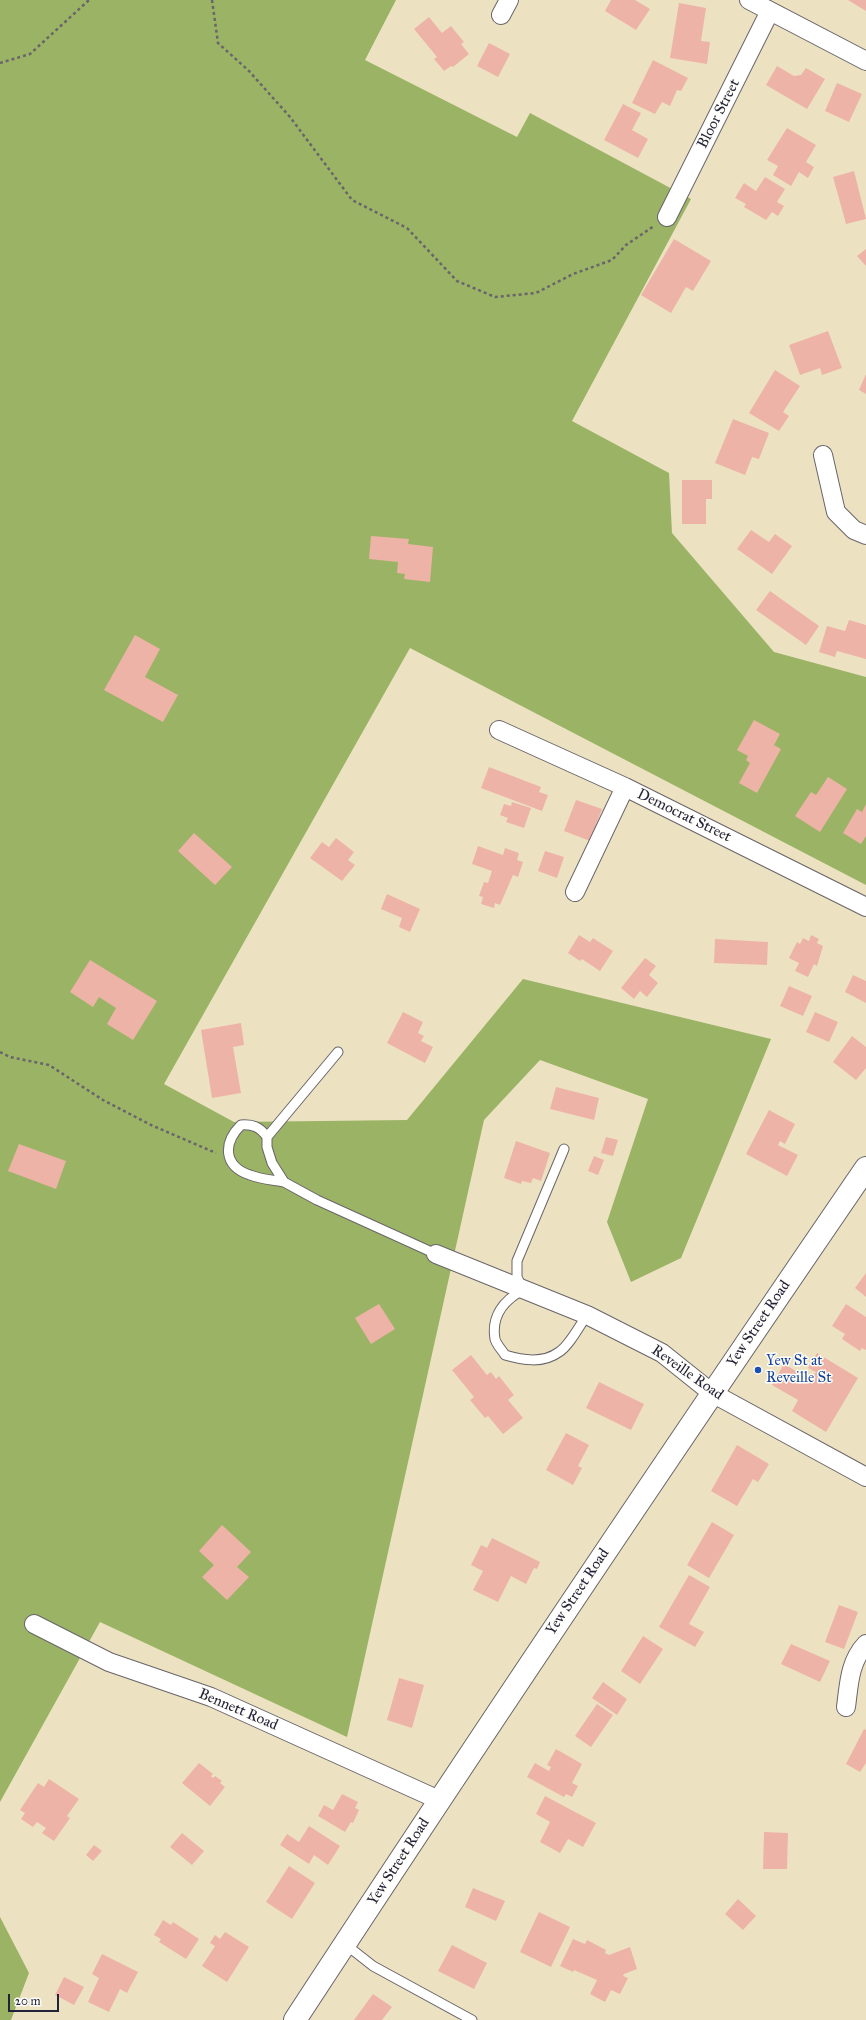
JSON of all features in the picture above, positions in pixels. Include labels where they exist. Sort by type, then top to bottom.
[{"type":"street","points":[[749,0],[866,61]]},
{"type":"street","name":"Bloor Street","points":[[667,217],[770,10]]},
{"type":"street","points":[[823,455],[836,512],[854,530],[866,535]]},
{"type":"street","name":"Democrat Street","points":[[499,730],[625,787],[866,906]]},
{"type":"street","points":[[575,892],[625,787]]},
{"type":"street","name":"Yew Street Road","points":[[295,2020],[439,1800],[712,1393],[866,1168]]},
{"type":"street","name":"Reveille Road","points":[[436,1254],[587,1315],[662,1353],[712,1393],[866,1478]]},
{"type":"street","name":"Bennett Road","points":[[34,1624],[109,1662],[211,1697],[439,1800]]},
{"type":"street","points":[[846,1708],[851,1670],[859,1651],[866,1644]]},
{"type":"lane","points":[[284,1182],[272,1163],[266,1147],[267,1137],[338,1052]]},
{"type":"lane","points":[[267,1137],[263,1131],[253,1124],[241,1125],[232,1134],[228,1146],[230,1158],[238,1169],[250,1176],[284,1182],[317,1200],[436,1254]]},
{"type":"lane","points":[[564,1148],[517,1261],[517,1277],[523,1290],[512,1296],[499,1309],[495,1322],[495,1340],[505,1355],[523,1360],[542,1359],[560,1352],[587,1315]]},
{"type":"lane","points":[[345,1944],[373,1966],[472,2020]]},
{"type":"path","points":[[0,63],[30,54],[90,0]]},
{"type":"path","points":[[212,0],[218,43],[249,71],[290,117],[352,200],[407,228],[457,281],[495,297],[536,293],[573,274],[612,260],[626,245],[667,217]]},
{"type":"path","points":[[0,1052],[10,1057],[49,1065],[103,1100],[151,1125],[230,1158]]},
{"type":"green space","points":[[0,0],[396,0],[365,60],[517,137],[530,113],[691,199],[572,421],[669,473],[672,533],[774,652],[866,677],[866,885],[410,648],[164,1084],[234,1122],[407,1120],[523,979],[771,1039],[681,1258],[631,1282],[607,1222],[648,1099],[540,1060],[484,1120],[347,1737],[100,1622],[0,1802]]},
{"type":"green space","points":[[0,1917],[29,1973],[11,2020],[0,2020]]},
{"type":"building","points":[[611,0],[635,0],[650,9],[636,30],[605,11]]},
{"type":"building","points":[[848,0],[866,0],[866,11]]},
{"type":"building","points":[[679,3],[706,8],[701,41],[710,42],[707,64],[670,58]]},
{"type":"building","points":[[429,17],[442,33],[451,26],[464,42],[461,44],[469,54],[453,67],[451,66],[444,71],[434,59],[437,57],[414,29]]},
{"type":"building","points":[[489,43],[510,54],[498,77],[477,66]]},
{"type":"building","points":[[653,60],[688,78],[681,91],[677,90],[670,106],[662,102],[655,114],[632,103]]},
{"type":"building","points":[[777,66],[794,76],[801,75],[806,68],[825,79],[807,109],[766,85]]},
{"type":"building","points":[[837,83],[862,94],[849,122],[825,111]]},
{"type":"building","points":[[623,104],[641,113],[632,130],[648,139],[638,158],[604,140]]},
{"type":"building","points":[[787,128],[816,145],[806,162],[814,167],[808,178],[799,172],[791,186],[773,175],[778,166],[767,160]]},
{"type":"building","points":[[854,171],[866,219],[846,224],[833,177]]},
{"type":"building","points":[[765,177],[785,189],[777,202],[784,206],[778,216],[772,212],[766,220],[744,207],[746,204],[735,198],[744,183],[756,191]]},
{"type":"building","points":[[674,239],[711,261],[693,291],[686,287],[671,313],[641,295]]},
{"type":"building","points":[[866,249],[866,266],[857,256]]},
{"type":"building","points":[[828,331],[842,368],[822,375],[820,368],[800,375],[789,345]]},
{"type":"building","points":[[775,370],[800,386],[783,412],[789,416],[779,431],[749,413]]},
{"type":"building","points":[[866,374],[866,394],[859,390]]},
{"type":"building","points":[[733,419],[769,433],[759,459],[752,457],[745,475],[715,463]]},
{"type":"building","points":[[682,480],[712,480],[712,499],[706,499],[706,524],[682,524]]},
{"type":"building","points":[[751,530],[769,542],[775,534],[792,546],[772,574],[737,549]]},
{"type":"building","points":[[371,536],[409,539],[408,544],[433,547],[430,582],[404,579],[405,574],[397,573],[398,562],[369,559]]},
{"type":"building","points":[[770,591],[819,626],[806,645],[756,610]]},
{"type":"building","points":[[849,620],[866,625],[866,659],[837,651],[835,657],[819,652],[827,626],[845,631]]},
{"type":"building","points":[[135,635],[160,649],[145,677],[178,695],[163,722],[104,690]]},
{"type":"building","points":[[754,720],[780,734],[774,745],[781,749],[757,793],[739,783],[750,763],[746,760],[748,756],[737,750]]},
{"type":"building","points":[[489,767],[541,787],[539,792],[548,795],[542,811],[481,788]]},
{"type":"building","points":[[828,777],[847,789],[820,832],[795,816],[811,792],[816,795]]},
{"type":"building","points":[[576,800],[602,809],[590,841],[564,831]]},
{"type":"building","points":[[512,802],[531,808],[524,828],[506,822],[508,818],[500,815],[504,804],[511,806]]},
{"type":"building","points":[[866,804],[866,836],[861,844],[843,833],[857,809],[862,812]]},
{"type":"building","points":[[194,833],[232,867],[215,885],[178,851]]},
{"type":"building","points":[[336,838],[354,852],[348,860],[355,865],[342,881],[310,858],[322,842],[329,847]]},
{"type":"building","points":[[478,846],[503,855],[505,848],[519,853],[517,860],[523,862],[518,877],[513,875],[500,905],[495,903],[494,908],[481,904],[483,897],[479,896],[484,882],[488,883],[492,871],[472,864]]},
{"type":"building","points":[[545,851],[564,857],[557,878],[538,871]]},
{"type":"building","points":[[387,894],[420,909],[410,932],[399,927],[402,918],[381,909]]},
{"type":"building","points":[[579,935],[590,942],[593,938],[613,951],[600,971],[582,959],[580,961],[568,953]]},
{"type":"building","points":[[811,935],[819,939],[817,943],[823,946],[817,966],[814,964],[808,977],[795,971],[799,963],[789,958],[797,942],[800,944],[803,938],[809,941]]},
{"type":"building","points":[[715,939],[768,942],[767,965],[714,963]]},
{"type":"building","points":[[645,958],[656,966],[649,975],[658,983],[647,997],[640,991],[634,999],[621,988]]},
{"type":"building","points":[[90,960],[157,1001],[133,1040],[107,1024],[116,1008],[99,997],[93,1007],[70,992]]},
{"type":"building","points":[[853,975],[866,981],[866,1003],[845,992]]},
{"type":"building","points":[[789,986],[812,996],[803,1016],[780,1006]]},
{"type":"building","points":[[403,1012],[423,1022],[418,1033],[424,1036],[421,1041],[433,1047],[425,1063],[387,1043]]},
{"type":"building","points":[[815,1012],[838,1022],[829,1042],[806,1032]]},
{"type":"building","points":[[241,1023],[244,1045],[233,1047],[241,1093],[212,1098],[201,1030]]},
{"type":"building","points":[[852,1036],[866,1047],[866,1068],[856,1080],[833,1062]]},
{"type":"building","points":[[556,1087],[599,1098],[594,1120],[550,1109]]},
{"type":"building","points":[[769,1110],[795,1124],[785,1144],[780,1141],[778,1145],[798,1155],[787,1176],[746,1154]]},
{"type":"building","points":[[606,1137],[618,1140],[613,1156],[601,1153]]},
{"type":"building","points":[[516,1141],[550,1153],[541,1181],[533,1178],[531,1183],[522,1181],[521,1184],[504,1178]]},
{"type":"building","points":[[19,1144],[66,1161],[56,1189],[8,1171]]},
{"type":"building","points":[[594,1156],[604,1160],[598,1175],[588,1171]]},
{"type":"building","points":[[866,1273],[866,1297],[855,1288]]},
{"type":"building","points":[[379,1304],[395,1329],[371,1344],[355,1318]]},
{"type":"building","points":[[846,1304],[866,1317],[866,1350],[862,1348],[860,1351],[842,1339],[845,1334],[832,1326]]},
{"type":"building","points":[[817,1353],[858,1378],[826,1432],[792,1411],[798,1400],[772,1385],[784,1364],[811,1380],[816,1372],[808,1368]]},
{"type":"building","points":[[471,1355],[487,1375],[491,1372],[496,1379],[499,1376],[514,1395],[508,1400],[523,1418],[503,1434],[488,1416],[485,1418],[470,1400],[474,1397],[452,1370]]},
{"type":"building","points":[[599,1382],[644,1404],[631,1430],[586,1408]]},
{"type":"building","points":[[566,1433],[589,1445],[578,1466],[582,1468],[573,1485],[546,1470]]},
{"type":"building","points":[[737,1445],[769,1464],[758,1482],[753,1479],[737,1506],[711,1491]]},
{"type":"building","points":[[712,1522],[734,1535],[709,1578],[687,1565]]},
{"type":"building","points":[[222,1525],[251,1552],[237,1567],[249,1577],[227,1600],[202,1577],[214,1565],[199,1551]]},
{"type":"building","points":[[492,1538],[540,1562],[537,1569],[534,1568],[526,1584],[511,1576],[498,1602],[473,1590],[483,1571],[471,1565],[481,1545],[487,1548]]},
{"type":"building","points":[[689,1575],[710,1587],[689,1624],[704,1632],[695,1647],[659,1627]]},
{"type":"building","points":[[839,1605],[858,1612],[844,1649],[825,1642]]},
{"type":"building","points":[[643,1636],[663,1649],[640,1684],[621,1671]]},
{"type":"building","points":[[791,1644],[830,1661],[820,1682],[781,1664]]},
{"type":"building","points":[[399,1678],[424,1685],[412,1728],[387,1720]]},
{"type":"building","points":[[603,1682],[627,1699],[617,1715],[592,1698]]},
{"type":"building","points":[[597,1704],[613,1715],[591,1747],[575,1736]]},
{"type":"building","points":[[864,1729],[866,1730],[866,1763],[860,1772],[846,1764]]},
{"type":"building","points":[[556,1749],[582,1764],[572,1783],[578,1786],[572,1797],[566,1794],[564,1797],[527,1777],[535,1763],[549,1771],[551,1767],[547,1765]]},
{"type":"building","points":[[199,1763],[213,1774],[211,1776],[213,1778],[215,1776],[222,1781],[220,1783],[225,1787],[210,1806],[182,1783]]},
{"type":"building","points":[[49,1779],[79,1799],[67,1816],[70,1818],[54,1841],[42,1833],[46,1828],[37,1822],[33,1827],[21,1819],[25,1813],[20,1810],[38,1783],[44,1787]]},
{"type":"building","points":[[342,1794],[358,1802],[355,1808],[359,1810],[353,1823],[351,1822],[345,1832],[318,1816],[324,1805],[333,1810]]},
{"type":"building","points":[[545,1796],[596,1823],[583,1847],[568,1839],[560,1853],[540,1842],[550,1822],[536,1814]]},
{"type":"building","points":[[309,1826],[340,1846],[328,1865],[314,1855],[309,1864],[280,1845],[287,1834],[299,1842]]},
{"type":"building","points":[[764,1832],[788,1833],[787,1869],[763,1869]]},
{"type":"building","points":[[182,1833],[204,1851],[192,1865],[170,1847]]},
{"type":"building","points":[[94,1845],[102,1851],[93,1861],[86,1855]]},
{"type":"building","points":[[289,1866],[315,1883],[292,1919],[266,1902]]},
{"type":"building","points":[[473,1888],[505,1901],[496,1921],[465,1907]]},
{"type":"building","points":[[738,1899],[756,1916],[743,1930],[725,1914]]},
{"type":"building","points":[[539,1912],[570,1927],[551,1967],[520,1952]]},
{"type":"building","points":[[163,1920],[171,1925],[173,1922],[199,1939],[186,1959],[159,1942],[161,1939],[154,1935]]},
{"type":"building","points":[[225,1932],[249,1947],[227,1982],[202,1966],[215,1946],[210,1943],[215,1935],[220,1939]]},
{"type":"building","points":[[573,1939],[585,1944],[587,1940],[606,1950],[605,1953],[609,1955],[630,1947],[637,1969],[624,1974],[623,1976],[628,1978],[620,1994],[611,1990],[605,2002],[590,1994],[597,1980],[574,1970],[573,1972],[560,1966]]},
{"type":"building","points":[[452,1945],[487,1963],[474,1989],[438,1971]]},
{"type":"building","points":[[102,1954],[138,1972],[127,1993],[120,1989],[109,2012],[88,2002],[99,1978],[92,1974]]},
{"type":"building","points":[[64,1977],[84,1987],[74,2005],[55,1995]]},
{"type":"building","points":[[373,1994],[392,2007],[382,2020],[354,2020]]},
{"type":"place","name":"Yew St at Reveille St","points":[[758,1370]]}]
